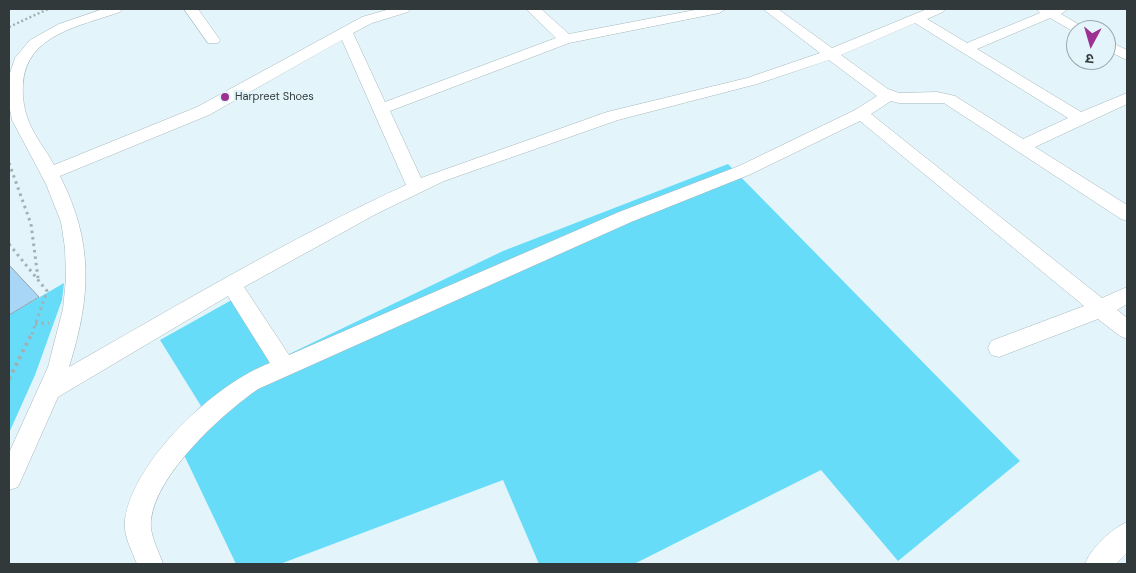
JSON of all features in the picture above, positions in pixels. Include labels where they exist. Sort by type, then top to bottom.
[{"type":"street","points":[[9,478],[52,389],[67,343],[73,314],[76,278],[75,246],[65,210],[50,173],[19,117],[15,93],[19,61],[25,51],[48,34],[115,9]]},
{"type":"street","points":[[191,9],[213,40]]},
{"type":"street","points":[[50,173],[203,111],[384,11],[403,9]]},
{"type":"street","points":[[533,9],[566,40]]},
{"type":"street","points":[[379,107],[381,109],[534,50],[566,40],[720,9]]},
{"type":"street","points":[[770,9],[888,96],[905,98],[924,95],[950,99],[1127,214]]},
{"type":"street","points":[[52,389],[231,284],[370,209],[416,187],[447,174],[613,116],[752,81],[831,54],[938,9]]},
{"type":"street","points":[[966,48],[1051,10],[1066,20]]},
{"type":"street","points":[[916,18],[1080,118]]},
{"type":"street","points":[[346,33],[416,187]]},
{"type":"street","points":[[1116,50],[1127,56]]},
{"type":"street","points":[[150,564],[138,528],[138,519],[148,492],[165,463],[189,433],[229,397],[251,381],[625,217],[745,170],[861,114],[888,96]]},
{"type":"street","points":[[1023,146],[1080,118],[1127,98]]},
{"type":"street","points":[[861,114],[1127,330]]},
{"type":"street","points":[[231,284],[285,367]]},
{"type":"street","points":[[999,348],[1100,309],[1127,295]]},
{"type":"street","points":[[1098,564],[1127,535]]},
{"type":"path","points":[[9,27],[48,9]]},
{"type":"path","points":[[9,164],[32,224],[38,280]]},
{"type":"path","points":[[9,244],[47,291],[30,339],[9,379]]},
{"type":"shaded area","points":[[728,164],[1020,461],[898,561],[821,470],[634,564],[539,564],[503,480],[280,564],[236,564],[174,434],[201,406],[160,340],[237,297],[285,356],[503,251]]},
{"type":"shaded area","points":[[64,283],[62,300],[35,375],[9,433],[9,315]]},
{"type":"building","points":[[9,265],[39,297],[9,315]]},
{"type":"place","name":"Harpreet Shoes","points":[[225,97]]}]
